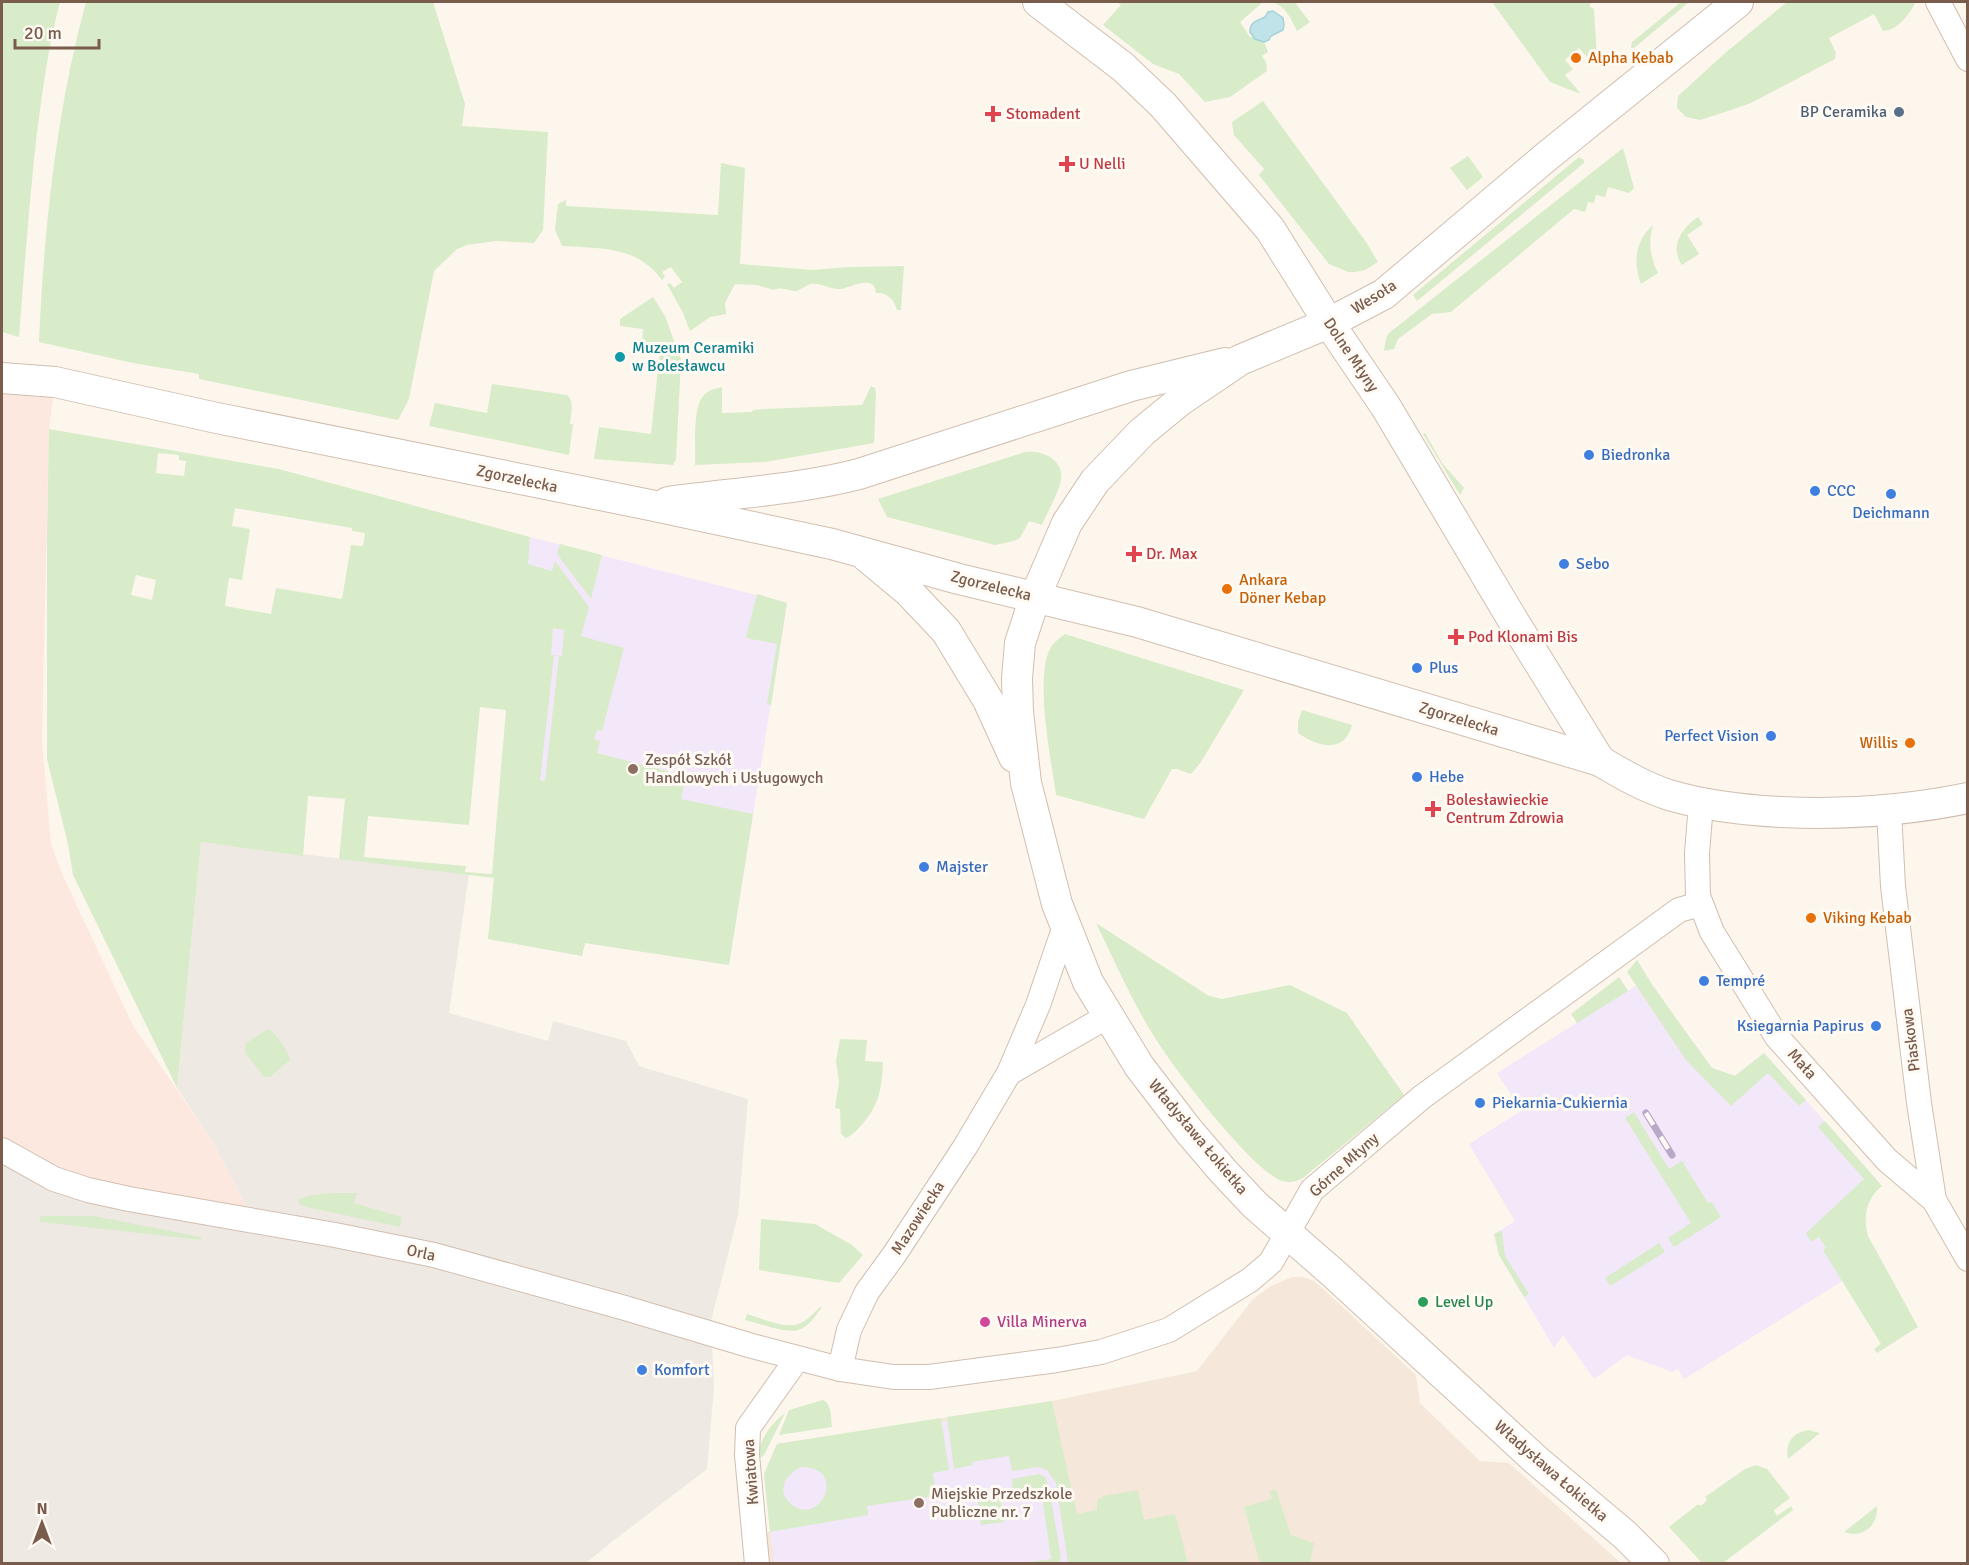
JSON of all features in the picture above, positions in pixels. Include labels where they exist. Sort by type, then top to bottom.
[{"type":"street","name":"Dolne Młyny","points":[[1038,2],[1123,68],[1163,105],[1270,229],[1329,323],[1386,407],[1600,761]]},
{"type":"street","name":"Wesoła","points":[[1035,597],[1067,523],[1095,481],[1142,432],[1181,400],[1240,360],[1329,323],[1391,289],[1546,157],[1738,2]]},
{"type":"street","points":[[1939,3],[1968,59]]},
{"type":"street","points":[[650,505],[836,480],[1131,386],[1240,360]]},
{"type":"street","name":"Zgorzelecka","points":[[2,378],[55,382],[212,417],[650,505],[860,551],[1137,622],[1600,761],[1635,782],[1667,795],[1701,804],[1749,810],[1844,814],[1889,811],[1968,798]]},
{"type":"street","points":[[860,551],[908,591],[946,631],[988,700],[1026,783]]},
{"type":"street","name":"Władysława Łokietka","points":[[1035,597],[1020,643],[1017,678],[1018,712],[1031,807],[1065,926],[1088,982],[1139,1066],[1188,1130],[1249,1198],[1536,1460],[1625,1535],[1654,1563]]},
{"type":"street","points":[[1700,904],[1697,853],[1701,804]]},
{"type":"street","name":"Piaskowa","points":[[1889,811],[1893,886],[1919,1103],[1934,1200],[1968,1259]]},
{"type":"street","name":"Mała","points":[[1700,904],[1712,932],[1777,1037],[1887,1160],[1934,1200]]},
{"type":"street","name":"Górne Młyny","points":[[840,1369],[894,1377],[928,1377],[1057,1360],[1112,1349],[1169,1330],[1234,1291],[1271,1262],[1312,1190],[1422,1097],[1679,910],[1700,904]]},
{"type":"street","name":"Mazowiecka","points":[[840,1369],[849,1330],[867,1292],[894,1256],[965,1147],[1009,1072],[1038,1005],[1065,926]]},
{"type":"street","points":[[1009,1072],[1108,1016]]},
{"type":"street","name":"Orla","points":[[2,1150],[54,1179],[88,1190],[335,1235],[434,1256],[625,1308],[796,1359],[840,1369]]},
{"type":"street","name":"Kwiatowa","points":[[757,1563],[747,1455],[748,1428],[796,1359]]},
{"type":"shaded area","points":[[2,378],[55,382],[49,429],[42,740],[51,844],[64,878],[132,1024],[214,1144],[255,1222],[129,1199],[2,1150]]},
{"type":"shaded area","name":"Zespół Szkół Handlowych i Usługowych","points":[[530,537],[787,603],[729,965],[585,943],[582,956],[488,939]]},
{"type":"shaded area","points":[[201,842],[469,874],[449,1013],[548,1041],[553,1021],[626,1041],[639,1066],[748,1099],[738,1215],[711,1321],[714,1387],[707,1469],[586,1563],[2,1564],[2,1150],[31,1167],[254,1221],[214,1144],[177,1088]]},
{"type":"shaded area","points":[[1648,978],[1707,1066],[1735,1076],[1764,1053],[1876,1179],[1837,1219],[1846,1279],[1684,1379],[1678,1369],[1672,1372],[1627,1355],[1594,1379],[1563,1335],[1554,1348],[1499,1255],[1494,1234],[1515,1221],[1469,1144],[1521,1111],[1497,1073]]},
{"type":"shaded area","points":[[1292,1277],[1312,1280],[1320,1286],[1416,1375],[1420,1403],[1480,1461],[1509,1463],[1621,1563],[747,1564],[746,1544],[770,1531],[764,1474],[777,1444],[1052,1401],[1197,1371],[1253,1299],[1271,1286]]},
{"type":"shaded area","name":"Miejskie Przedszkole Publiczne nr. 7","points":[[1049,1405],[1083,1563],[774,1563],[764,1474],[775,1449]]},
{"type":"green space","points":[[2,2],[60,2],[49,53],[36,141],[19,337],[2,332]]},
{"type":"green space","points":[[86,2],[433,2],[465,104],[462,126],[548,132],[543,230],[534,243],[496,241],[467,245],[457,249],[434,271],[409,399],[398,420],[199,379],[199,374],[133,363],[39,342],[44,256],[53,170],[67,86]]},
{"type":"green space","points":[[1117,2],[1263,2],[1240,22],[1250,37],[1264,42],[1268,52],[1262,56],[1266,62],[1267,71],[1230,97],[1205,102],[1179,74],[1153,64],[1103,25],[1121,5]]},
{"type":"green space","points":[[1272,2],[1299,2],[1296,4],[1310,22],[1297,31],[1284,10]]},
{"type":"green space","points":[[1492,2],[1592,2],[1589,6],[1594,9],[1597,58],[1607,71],[1591,53],[1587,57],[1579,48],[1565,60],[1573,69],[1565,75],[1581,94],[1550,82]]},
{"type":"green space","points":[[1681,2],[1689,2],[1634,48],[1631,48],[1632,42]]},
{"type":"green space","points":[[1787,2],[1916,2],[1903,21],[1894,28],[1883,31],[1874,14],[1829,38],[1836,53],[1835,59],[1751,103],[1700,120],[1686,117],[1677,108],[1678,96]]},
{"type":"green space","points":[[1263,101],[1366,242],[1378,262],[1365,270],[1355,272],[1348,272],[1329,264],[1259,175],[1264,169],[1234,135],[1232,122]]},
{"type":"green space","points":[[1623,148],[1634,188],[1629,193],[1608,187],[1605,197],[1596,195],[1594,203],[1588,202],[1585,212],[1574,209],[1451,312],[1432,314],[1398,339],[1394,349],[1384,351],[1389,333]]},
{"type":"green space","points":[[1468,156],[1483,177],[1467,190],[1450,168]]},
{"type":"green space","points":[[1579,157],[1584,160],[1584,163],[1417,301],[1413,295]]},
{"type":"green space","points":[[721,163],[745,168],[740,264],[813,270],[904,266],[901,310],[897,310],[890,297],[876,293],[875,287],[867,283],[840,289],[810,284],[797,291],[735,284],[725,303],[726,314],[710,317],[690,331],[667,284],[670,283],[674,288],[682,282],[671,267],[662,272],[665,277],[662,280],[641,260],[629,255],[604,249],[562,246],[555,230],[558,204],[566,200],[566,206],[718,215]]},
{"type":"green space","points":[[1698,217],[1703,224],[1687,235],[1699,254],[1682,265],[1677,251],[1679,238],[1687,226]]},
{"type":"green space","points":[[1653,225],[1651,249],[1658,273],[1641,284],[1638,276],[1637,253],[1642,238]]},
{"type":"green space","points":[[653,297],[665,316],[681,360],[676,459],[673,465],[594,459],[599,427],[651,434],[660,351],[642,349],[643,329],[620,326],[620,319]]},
{"type":"green space","points":[[492,384],[567,395],[572,404],[570,424],[573,424],[569,455],[429,426],[435,403],[487,413]]},
{"type":"green space","points":[[871,386],[875,388],[876,393],[874,443],[765,462],[695,465],[695,428],[698,409],[704,395],[710,391],[722,387],[722,413],[862,405]]},
{"type":"green space","points":[[49,429],[279,469],[530,537],[528,564],[552,571],[555,561],[589,607],[581,636],[624,648],[602,731],[597,730],[594,739],[600,741],[597,753],[686,776],[681,799],[753,814],[729,965],[585,943],[582,956],[488,939],[494,878],[339,859],[345,799],[308,796],[303,856],[201,842],[177,1088],[73,875],[68,844],[47,759]],"holes":[[[158,453],[179,455],[179,460],[186,461],[184,476],[156,473]],[[235,508],[352,528],[352,531],[365,533],[363,546],[351,545],[342,599],[276,588],[271,614],[225,606],[229,578],[242,580],[250,529],[232,526]],[[136,575],[156,580],[152,600],[131,595]],[[553,628],[564,630],[562,656],[551,655]],[[554,656],[559,656],[545,781],[540,780]],[[480,707],[506,710],[492,874],[465,872],[466,866],[364,857],[368,816],[469,825]]]},
{"type":"green space","points":[[1425,433],[1442,463],[1464,488],[1460,495],[1423,434]]},
{"type":"green space","points":[[1025,452],[1045,454],[1050,457],[1059,466],[1061,480],[1042,525],[1029,521],[1020,538],[1014,541],[995,545],[887,517],[878,499]]},
{"type":"green space","points":[[560,544],[602,555],[591,599],[557,554]]},
{"type":"green space","points":[[757,594],[787,603],[771,705],[767,704],[777,644],[746,638]]},
{"type":"green space","points":[[1065,634],[1244,690],[1201,762],[1191,774],[1172,769],[1144,819],[1056,795],[1045,719],[1044,678],[1046,660],[1051,647]]},
{"type":"green space","points":[[1302,710],[1352,725],[1348,734],[1337,744],[1313,742],[1298,733],[1298,722]]},
{"type":"green space","points":[[1096,923],[1209,996],[1222,999],[1290,985],[1347,1013],[1404,1095],[1303,1178],[1293,1182],[1282,1181],[1269,1173],[1234,1140],[1166,1055],[1140,1012]]},
{"type":"green space","points":[[1637,960],[1712,1068],[1735,1076],[1764,1053],[1806,1100],[1799,1106],[1768,1073],[1731,1106],[1686,1060],[1627,972]]},
{"type":"green space","points":[[1619,977],[1628,991],[1577,1023],[1571,1014]]},
{"type":"green space","points":[[268,1029],[281,1043],[290,1060],[270,1077],[264,1077],[245,1053],[246,1043]]},
{"type":"green space","points":[[840,1039],[867,1040],[865,1061],[883,1062],[881,1087],[874,1108],[858,1129],[846,1138],[841,1134],[840,1109],[835,1108],[839,1082],[836,1061]]},
{"type":"green space","points":[[1634,1112],[1669,1169],[1682,1161],[1708,1203],[1712,1202],[1721,1217],[1674,1247],[1668,1238],[1691,1223],[1625,1118]]},
{"type":"green space","points":[[1825,1121],[1882,1186],[1872,1196],[1867,1208],[1868,1236],[1918,1327],[1877,1353],[1874,1349],[1881,1344],[1823,1250],[1826,1248],[1819,1237],[1811,1242],[1806,1233],[1864,1179],[1818,1127]]},
{"type":"green space","points":[[357,1193],[354,1203],[402,1217],[400,1227],[302,1206],[298,1202],[312,1195]]},
{"type":"green space","points":[[40,1216],[94,1216],[201,1237],[201,1240],[40,1222]]},
{"type":"green space","points":[[761,1219],[815,1224],[852,1245],[863,1255],[839,1283],[759,1270]]},
{"type":"green space","points":[[1502,1231],[1505,1256],[1529,1294],[1524,1297],[1499,1255],[1494,1234]]},
{"type":"green space","points":[[1659,1243],[1665,1252],[1610,1286],[1605,1278]]},
{"type":"green space","points":[[822,1307],[806,1326],[793,1331],[745,1320],[747,1314],[781,1324],[795,1325],[806,1320]]},
{"type":"green space","points":[[823,1400],[830,1408],[832,1427],[779,1435],[789,1410]]},
{"type":"green space","points":[[1052,1401],[1077,1514],[1097,1510],[1097,1501],[1103,1496],[1138,1490],[1144,1520],[1175,1514],[1188,1563],[1068,1563],[1056,1483],[1047,1470],[1038,1467],[1012,1471],[1009,1456],[972,1462],[973,1465],[954,1469],[947,1417]]},
{"type":"green space","points":[[785,1413],[764,1455],[757,1460],[766,1434]]},
{"type":"green space","points":[[941,1418],[949,1470],[933,1473],[936,1496],[867,1506],[868,1515],[770,1532],[764,1474],[777,1444]],"holes":[[[801,1467],[816,1470],[824,1476],[827,1486],[825,1495],[819,1503],[811,1509],[801,1509],[790,1503],[783,1488],[787,1478]]]},
{"type":"green space","points":[[1808,1430],[1820,1433],[1788,1459],[1787,1453],[1791,1440],[1794,1436]]},
{"type":"green space","points":[[1756,1465],[1767,1469],[1790,1498],[1774,1510],[1777,1516],[1791,1506],[1793,1510],[1723,1563],[1702,1563],[1669,1527],[1697,1505],[1702,1505],[1707,1500],[1705,1497],[1745,1469]]},
{"type":"green space","points":[[1039,1474],[1045,1477],[1049,1486],[1061,1558],[1059,1563],[1022,1563],[1051,1559],[1041,1490],[1000,1496],[1004,1522],[981,1525],[977,1497],[1013,1491],[1012,1479]]},
{"type":"green space","points":[[1276,1490],[1291,1535],[1314,1543],[1310,1563],[1260,1563],[1244,1507],[1272,1499],[1269,1491]]},
{"type":"green space","points":[[1877,1506],[1875,1519],[1868,1529],[1857,1534],[1844,1532]]},
{"type":"water","points":[[1273,11],[1283,18],[1283,30],[1264,42],[1255,39],[1250,32],[1251,26],[1265,17],[1268,12]]},
{"type":"railway","points":[[1646,1113],[1672,1155]]},
{"type":"place","name":"Alpha Kebab","points":[[1576,58]]},
{"type":"place","name":"BP Ceramika","points":[[1899,112]]},
{"type":"place","name":"Stomadent","points":[[993,114]]},
{"type":"place","name":"U Nelli","points":[[1067,164]]},
{"type":"place","name":"Muzeum Ceramiki w Bolesławcu","points":[[620,357]]},
{"type":"place","name":"Biedronka","points":[[1589,455]]},
{"type":"place","name":"CCC","points":[[1815,491]]},
{"type":"place","name":"Deichmann","points":[[1891,494]]},
{"type":"place","name":"Dr. Max","points":[[1134,554]]},
{"type":"place","name":"Sebo","points":[[1564,564]]},
{"type":"place","name":"Ankara Döner Kebap","points":[[1227,589]]},
{"type":"place","name":"Pod Klonami Bis","points":[[1456,637]]},
{"type":"place","name":"Plus","points":[[1417,668]]},
{"type":"place","name":"Perfect Vision","points":[[1771,736]]},
{"type":"place","name":"Willis","points":[[1910,743]]},
{"type":"place","name":"Zespół Szkół Handlowych i Usługowych","points":[[633,769]]},
{"type":"place","name":"Hebe","points":[[1417,777]]},
{"type":"place","name":"Bolesławieckie Centrum Zdrowia","points":[[1433,809]]},
{"type":"place","name":"Majster","points":[[924,867]]},
{"type":"place","name":"Viking Kebab","points":[[1811,918]]},
{"type":"place","name":"Tempré","points":[[1704,981]]},
{"type":"place","name":"Ksiegarnia Papirus","points":[[1876,1026]]},
{"type":"place","name":"Piekarnia-Cukiernia","points":[[1480,1103]]},
{"type":"place","name":"Level Up","points":[[1423,1302]]},
{"type":"place","name":"Villa Minerva","points":[[985,1322]]},
{"type":"place","name":"Komfort","points":[[642,1370]]},
{"type":"place","name":"Miejskie Przedszkole Publiczne nr. 7","points":[[919,1503]]}]
